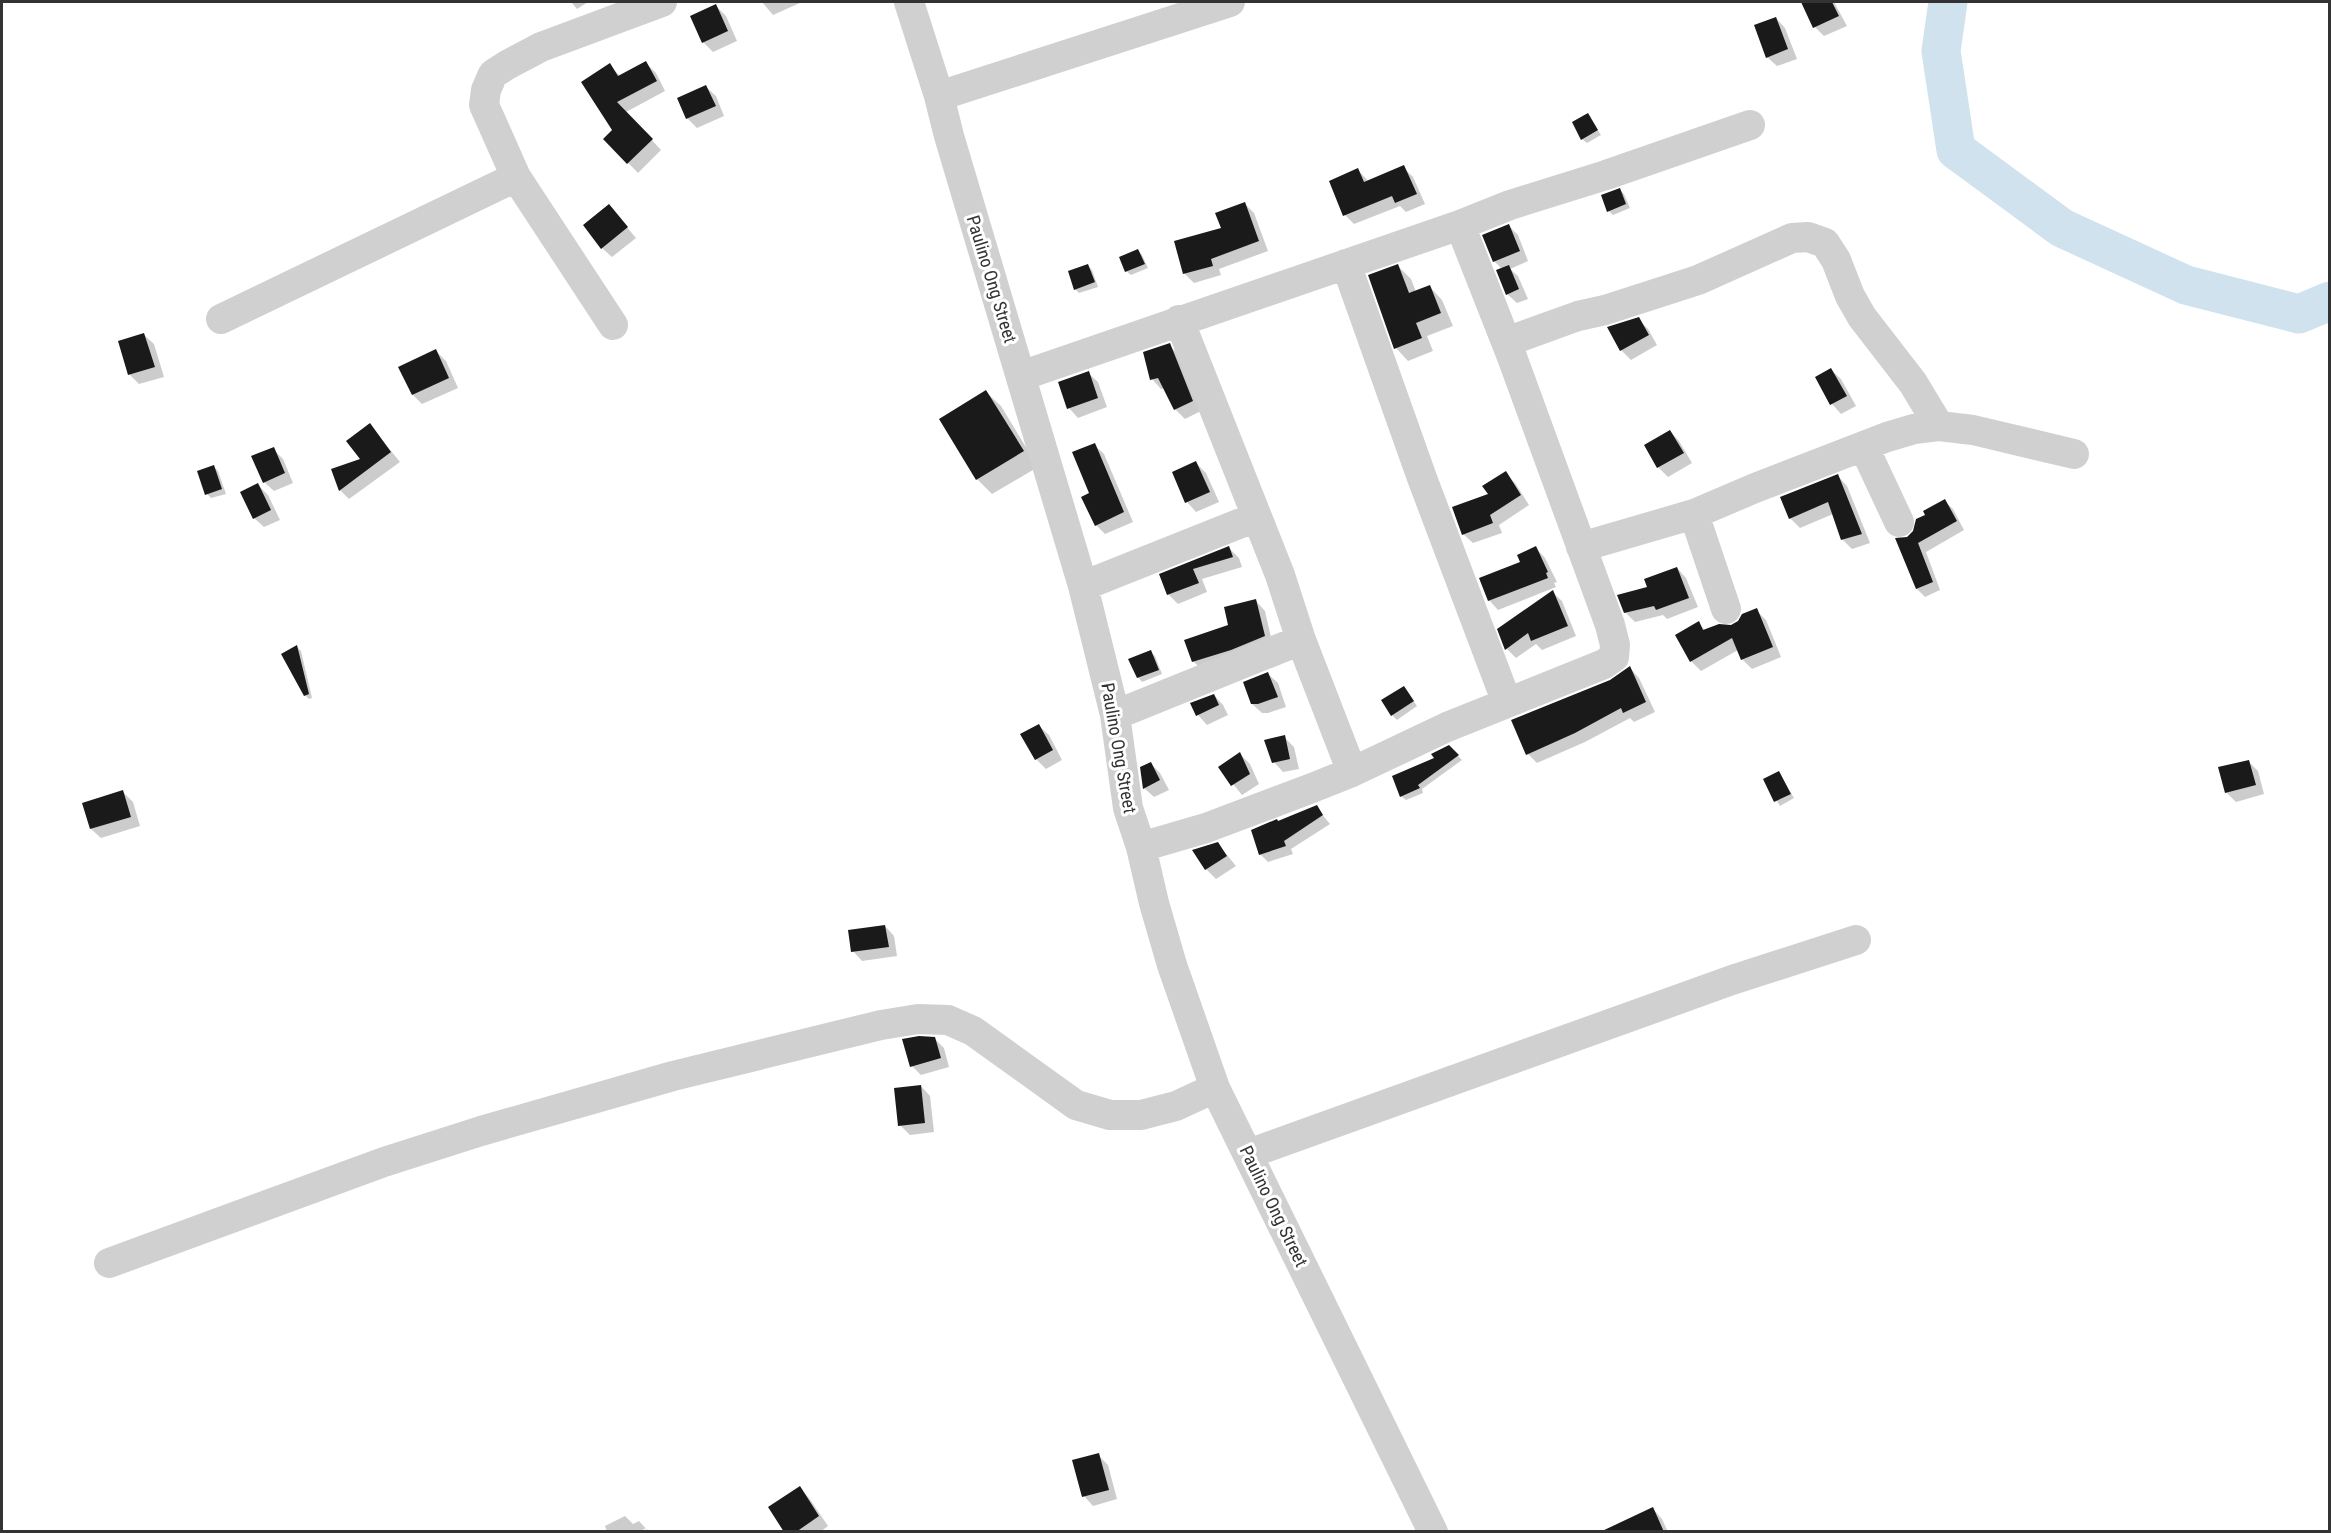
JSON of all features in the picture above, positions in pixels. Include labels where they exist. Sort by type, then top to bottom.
[{"type":"street","points":[[613,325],[516,177],[484,105],[486,90],[493,74],[541,47],[662,2]]},
{"type":"street","name":"Paulino Ong Street","points":[[909,2],[939,96],[1083,586],[1116,716],[1128,808],[1141,847],[1172,965],[1215,1088],[1433,1532]]},
{"type":"street","points":[[939,96],[1230,2]]},
{"type":"street","points":[[1021,376],[1460,225],[1510,205],[1606,175],[1750,125]]},
{"type":"street","points":[[221,319],[516,177]]},
{"type":"street","points":[[1141,847],[1206,828],[1352,772],[1447,727],[1604,664],[1614,657],[1616,645],[1610,625],[1506,342],[1460,225]]},
{"type":"street","points":[[1506,342],[1578,316],[1605,310],[1698,279],[1792,238],[1809,237],[1825,243],[1836,260],[1850,296],[1862,317],[1913,383],[1939,426]]},
{"type":"street","points":[[1346,264],[1422,478],[1507,703]]},
{"type":"street","points":[[1179,320],[1280,575],[1301,640],[1352,772]]},
{"type":"street","points":[[1581,547],[1694,514],[1755,488],[1914,429],[1939,426],[1973,430],[2074,454]]},
{"type":"street","points":[[1864,447],[1899,522]]},
{"type":"street","points":[[1694,514],[1726,609]]},
{"type":"street","points":[[1083,586],[1256,517]]},
{"type":"street","points":[[1116,716],[1301,640]]},
{"type":"street","points":[[1248,1154],[1711,987],[1856,940]]},
{"type":"street","points":[[109,1263],[384,1162],[481,1131],[673,1076],[881,1025],[918,1019],[948,1020],[973,1031],[1076,1105],[1110,1115],[1141,1115],[1176,1106],[1215,1088]]},
{"type":"building","points":[[1801,2],[1832,2],[1839,16],[1813,28]]},
{"type":"building","points":[[716,4],[728,31],[702,43],[690,16]]},
{"type":"building","points":[[1776,17],[1788,49],[1766,58],[1754,25]]},
{"type":"building","points":[[646,61],[657,81],[617,102],[653,139],[627,164],[603,139],[612,130],[581,82],[610,63],[618,76]]},
{"type":"building","points":[[706,85],[716,106],[686,119],[677,98]]},
{"type":"building","points":[[1588,113],[1598,130],[1581,140],[1572,122]]},
{"type":"building","points":[[1404,165],[1417,194],[1395,203],[1392,196],[1343,216],[1329,181],[1358,168],[1364,182]]},
{"type":"building","points":[[1620,188],[1626,204],[1607,212],[1601,195]]},
{"type":"building","points":[[1245,202],[1259,241],[1211,259],[1213,266],[1183,274],[1174,241],[1221,228],[1215,213]]},
{"type":"building","points":[[609,204],[628,227],[601,249],[583,225]]},
{"type":"building","points":[[1509,224],[1520,251],[1493,262],[1482,235]]},
{"type":"building","points":[[1138,249],[1145,264],[1125,272],[1119,257]]},
{"type":"building","points":[[1088,264],[1095,282],[1074,290],[1068,271]]},
{"type":"building","points":[[1398,264],[1409,293],[1430,285],[1441,313],[1416,323],[1422,338],[1394,349],[1368,275]]},
{"type":"building","points":[[1509,265],[1519,289],[1506,295],[1496,270]]},
{"type":"building","points":[[1639,317],[1649,335],[1620,351],[1607,327]]},
{"type":"building","points":[[144,333],[155,367],[128,375],[118,341]]},
{"type":"building","points":[[1170,343],[1193,401],[1174,410],[1158,378],[1150,380],[1143,352]]},
{"type":"building","points":[[436,349],[449,378],[412,395],[398,367]]},
{"type":"building","points":[[1831,368],[1847,396],[1830,405],[1815,377]]},
{"type":"building","points":[[1089,371],[1098,398],[1067,409],[1058,382]]},
{"type":"building","points":[[986,390],[1024,451],[976,480],[939,419]]},
{"type":"building","points":[[370,423],[391,452],[339,491],[331,469],[360,459],[346,441]]},
{"type":"building","points":[[1670,430],[1684,453],[1657,468],[1644,445]]},
{"type":"building","points":[[1095,443],[1124,512],[1095,526],[1081,497],[1089,493],[1072,452]]},
{"type":"building","points":[[274,447],[285,473],[263,483],[251,456]]},
{"type":"building","points":[[1196,461],[1210,492],[1185,503],[1172,472]]},
{"type":"building","points":[[214,465],[222,489],[205,495],[197,471]]},
{"type":"building","points":[[1506,471],[1521,495],[1490,515],[1493,523],[1462,535],[1452,507],[1488,494],[1482,486]]},
{"type":"building","points":[[1838,474],[1862,534],[1841,540],[1828,502],[1789,519],[1780,497]]},
{"type":"building","points":[[258,483],[271,510],[253,519],[240,492]]},
{"type":"building","points":[[1945,499],[1957,521],[1918,543],[1933,582],[1916,589],[1895,538],[1907,537],[1913,531],[1916,519],[1925,515],[1923,511]]},
{"type":"building","points":[[1229,546],[1233,557],[1193,569],[1199,583],[1167,595],[1159,574]]},
{"type":"building","points":[[1536,546],[1548,572],[1546,573],[1548,578],[1488,601],[1479,578],[1520,562],[1517,555]]},
{"type":"building","points":[[1677,567],[1689,598],[1656,610],[1654,606],[1624,613],[1617,595],[1647,587],[1644,579]]},
{"type":"building","points":[[1553,590],[1568,626],[1531,641],[1528,633],[1505,650],[1497,629]]},
{"type":"building","points":[[1256,599],[1265,636],[1192,662],[1184,640],[1228,625],[1224,607]]},
{"type":"building","points":[[1757,608],[1773,647],[1741,660],[1732,638],[1690,662],[1675,635],[1699,621],[1703,630],[1719,624],[1731,625],[1738,621],[1742,614]]},
{"type":"building","points":[[297,645],[309,694],[304,696],[281,654]]},
{"type":"building","points":[[1151,650],[1159,670],[1137,678],[1128,659]]},
{"type":"building","points":[[1630,666],[1646,702],[1623,713],[1621,708],[1575,733],[1526,755],[1511,720],[1610,680]]},
{"type":"building","points":[[1268,672],[1278,697],[1251,704],[1243,682]]},
{"type":"building","points":[[1404,686],[1414,701],[1391,716],[1381,700]]},
{"type":"building","points":[[1214,694],[1219,705],[1196,716],[1190,703]]},
{"type":"building","points":[[1039,724],[1053,750],[1035,760],[1020,734]]},
{"type":"building","points":[[1285,735],[1290,759],[1272,763],[1264,740]]},
{"type":"building","points":[[1449,745],[1459,755],[1418,785],[1420,788],[1400,797],[1392,776],[1434,758],[1431,754]]},
{"type":"building","points":[[1240,752],[1250,774],[1231,786],[1218,767]]},
{"type":"building","points":[[2249,760],[2256,785],[2225,793],[2218,767]]},
{"type":"building","points":[[1151,762],[1160,780],[1143,789],[1140,767]]},
{"type":"building","points":[[1779,771],[1791,794],[1774,802],[1763,779]]},
{"type":"building","points":[[123,790],[131,817],[90,829],[82,803]]},
{"type":"building","points":[[1317,805],[1323,815],[1284,841],[1286,846],[1259,855],[1251,830]]},
{"type":"building","points":[[1218,842],[1227,856],[1205,870],[1192,850]]},
{"type":"building","points":[[885,925],[889,947],[851,952],[848,930]]},
{"type":"building","points":[[919,1036],[935,1037],[941,1058],[910,1067],[902,1039]]},
{"type":"building","points":[[921,1085],[925,1123],[898,1126],[894,1088]]},
{"type":"building","points":[[1099,1453],[1109,1490],[1082,1497],[1072,1460]]},
{"type":"building","points":[[800,1486],[819,1516],[796,1532],[784,1532],[768,1507]]},
{"type":"building","points":[[1653,1507],[1664,1532],[1600,1532]]},
{"type":"waterway","points":[[1948,2],[1941,51],[1956,150],[2062,228],[2186,285],[2299,314],[2330,301]]}]
